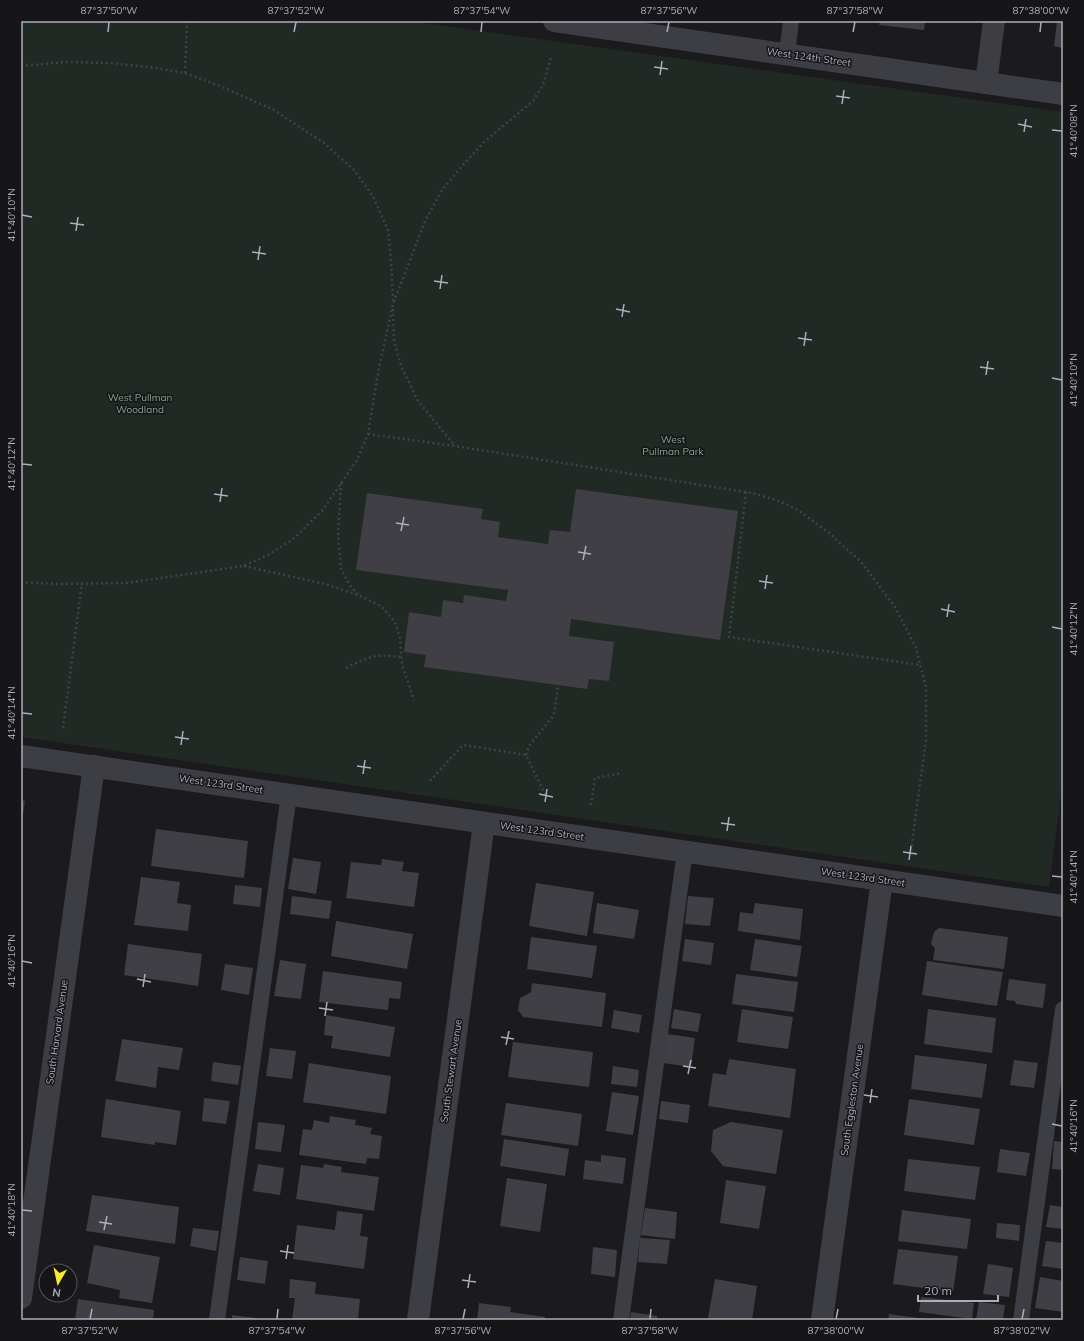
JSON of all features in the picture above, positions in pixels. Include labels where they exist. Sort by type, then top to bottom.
[{"type":"street","name":"West 124th Street","points":[[554,21],[588,23],[786,54],[1063,94]]},
{"type":"street","points":[[986,83],[994,21]]},
{"type":"street","name":"West 123rd Street","points":[[21,756],[1063,906]]},
{"type":"street","name":"South Harvard Avenue","points":[[21,1298],[94,766]]},
{"type":"street","name":"South Stewart Avenue","points":[[418,1320],[484,823]]},
{"type":"street","name":"South Eggleston Avenue","points":[[822,1320],[882,880]]},
{"type":"lane","points":[[786,54],[791,21]]},
{"type":"lane","points":[[217,1320],[289,794]]},
{"type":"lane","points":[[621,1320],[685,851]]},
{"type":"lane","points":[[1021,1320],[1063,1009]]},
{"type":"path","points":[[184,21],[204,21]]},
{"type":"path","points":[[184,73],[188,22]]},
{"type":"path","points":[[21,582],[126,583],[243,566],[268,555],[292,540],[322,511],[356,460],[368,434],[378,373],[393,304],[425,221],[442,190],[464,164],[483,143],[533,101],[543,85],[551,57]]},
{"type":"path","points":[[21,66],[66,62],[111,63],[184,73],[220,86],[274,110],[324,143],[354,170],[373,196],[388,230],[391,259],[394,341],[401,366],[418,401],[455,446]]},
{"type":"path","points":[[368,434],[455,446],[746,492],[776,500],[798,510],[828,533],[862,563],[895,607],[916,648],[926,687],[926,739],[911,851]]},
{"type":"path","points":[[341,483],[338,536],[341,569],[349,584],[358,595]]},
{"type":"path","points":[[746,492],[730,637],[920,665]]},
{"type":"path","points":[[243,566],[318,582],[358,595],[381,606],[394,622],[400,638],[402,665],[414,700]]},
{"type":"path","points":[[63,728],[82,583]]},
{"type":"path","points":[[346,668],[368,657],[382,655],[401,657]]},
{"type":"path","points":[[546,798],[526,755],[529,746],[554,715],[558,686]]},
{"type":"path","points":[[430,781],[463,744],[526,755]]},
{"type":"path","points":[[591,805],[595,778],[622,773]]},
{"type":"green space","name":"West Pullman Park","points":[[21,21],[410,21],[1063,112],[1063,779],[1049,887],[21,737]]},
{"type":"building","points":[[880,21],[925,21],[924,30],[879,25]]},
{"type":"building","points":[[1057,21],[1063,21],[1063,48],[1054,46]]},
{"type":"building","points":[[576,489],[738,511],[720,640],[571,619],[569,636],[614,642],[609,681],[589,679],[587,689],[424,667],[426,655],[404,652],[409,612],[441,617],[443,600],[463,603],[464,595],[506,601],[508,590],[356,570],[367,493],[483,509],[481,519],[500,522],[498,537],[548,544],[550,530],[570,532]]},
{"type":"building","points":[[21,800],[25,801],[22,821],[21,821]]},
{"type":"building","points":[[156,829],[248,841],[244,878],[151,866]]},
{"type":"building","points":[[293,858],[321,862],[316,894],[288,889]]},
{"type":"building","points":[[382,859],[404,862],[402,871],[419,873],[414,907],[346,898],[351,862],[381,865]]},
{"type":"building","points":[[141,877],[180,882],[177,903],[191,905],[188,931],[134,925]]},
{"type":"building","points":[[536,883],[594,892],[587,936],[529,926]]},
{"type":"building","points":[[235,885],[262,888],[260,907],[233,904]]},
{"type":"building","points":[[292,896],[332,901],[329,919],[290,914]]},
{"type":"building","points":[[688,896],[714,898],[710,926],[685,924]]},
{"type":"building","points":[[597,903],[639,910],[634,939],[593,933]]},
{"type":"building","points":[[755,903],[803,909],[800,940],[738,931],[740,912],[753,914]]},
{"type":"building","points":[[336,921],[413,934],[407,969],[331,956]]},
{"type":"building","points":[[939,928],[1008,937],[1004,969],[933,960],[935,948],[931,944],[934,932]]},
{"type":"building","points":[[531,937],[597,946],[592,978],[527,969]]},
{"type":"building","points":[[685,939],[714,943],[711,965],[682,961]]},
{"type":"building","points":[[755,939],[802,946],[797,977],[750,970]]},
{"type":"building","points":[[128,944],[202,954],[198,986],[124,975]]},
{"type":"building","points":[[280,960],[306,964],[301,999],[274,996]]},
{"type":"building","points":[[927,961],[1003,972],[997,1006],[922,995]]},
{"type":"building","points":[[225,964],[253,968],[249,995],[221,990]]},
{"type":"building","points":[[323,971],[402,982],[400,999],[389,998],[388,1010],[319,1002]]},
{"type":"building","points":[[736,974],[798,982],[794,1012],[732,1004]]},
{"type":"building","points":[[1009,979],[1046,984],[1043,1008],[1016,1004],[1015,1001],[1006,1000]]},
{"type":"building","points":[[532,983],[606,993],[602,1027],[523,1017],[518,1010],[520,998],[531,992]]},
{"type":"building","points":[[674,1009],[701,1014],[698,1032],[671,1028]]},
{"type":"building","points":[[742,1009],[793,1017],[788,1049],[737,1042]]},
{"type":"building","points":[[928,1009],[996,1018],[992,1053],[924,1044]]},
{"type":"building","points":[[614,1010],[642,1015],[639,1033],[611,1028]]},
{"type":"building","points":[[326,1015],[395,1027],[390,1057],[331,1048],[333,1036],[324,1035]]},
{"type":"building","points":[[667,1034],[695,1038],[691,1067],[663,1063]]},
{"type":"building","points":[[122,1039],[183,1048],[179,1070],[158,1067],[156,1088],[115,1081]]},
{"type":"building","points":[[513,1042],[593,1052],[589,1087],[508,1077]]},
{"type":"building","points":[[270,1048],[296,1051],[292,1079],[266,1076]]},
{"type":"building","points":[[915,1055],[987,1064],[982,1098],[911,1089]]},
{"type":"building","points":[[729,1059],[796,1069],[790,1118],[708,1106],[713,1073],[726,1075]]},
{"type":"building","points":[[1014,1060],[1038,1063],[1034,1088],[1010,1085]]},
{"type":"building","points":[[213,1062],[241,1066],[238,1085],[211,1081]]},
{"type":"building","points":[[309,1063],[391,1076],[386,1114],[303,1102]]},
{"type":"building","points":[[613,1066],[639,1070],[637,1087],[611,1084]]},
{"type":"building","points":[[612,1092],[639,1096],[633,1135],[606,1131]]},
{"type":"building","points":[[204,1098],[230,1101],[226,1124],[202,1121]]},
{"type":"building","points":[[106,1099],[181,1111],[176,1145],[155,1142],[155,1145],[101,1137]]},
{"type":"building","points":[[909,1099],[980,1109],[974,1145],[904,1135]]},
{"type":"building","points":[[661,1101],[690,1105],[688,1123],[659,1119]]},
{"type":"building","points":[[506,1103],[582,1114],[578,1146],[501,1135]]},
{"type":"building","points":[[330,1116],[356,1120],[355,1125],[372,1128],[370,1134],[382,1136],[379,1159],[367,1158],[366,1164],[299,1155],[303,1129],[312,1130],[314,1120],[329,1123]]},
{"type":"building","points":[[258,1122],[285,1125],[281,1152],[255,1149]]},
{"type":"building","points":[[731,1122],[783,1130],[776,1174],[723,1166],[711,1151],[713,1130]]},
{"type":"building","points":[[504,1139],[569,1149],[565,1176],[500,1166]]},
{"type":"building","points":[[1054,1141],[1063,1142],[1063,1170],[1052,1169]]},
{"type":"building","points":[[1000,1149],[1030,1153],[1026,1176],[997,1172]]},
{"type":"building","points":[[601,1155],[626,1158],[623,1184],[583,1179],[585,1160],[601,1162]]},
{"type":"building","points":[[908,1159],[980,1167],[975,1200],[904,1191]]},
{"type":"building","points":[[258,1164],[284,1168],[280,1195],[253,1191]]},
{"type":"building","points":[[324,1164],[342,1167],[341,1172],[379,1177],[374,1211],[296,1199],[301,1165],[323,1168]]},
{"type":"building","points":[[507,1178],[547,1184],[540,1232],[500,1226]]},
{"type":"building","points":[[726,1180],[766,1186],[759,1229],[720,1223]]},
{"type":"building","points":[[92,1195],[179,1207],[175,1244],[86,1231]]},
{"type":"building","points":[[1050,1205],[1063,1207],[1063,1229],[1046,1227]]},
{"type":"building","points":[[645,1208],[677,1212],[675,1239],[641,1235]]},
{"type":"building","points":[[902,1210],[971,1219],[967,1249],[898,1241]]},
{"type":"building","points":[[337,1211],[363,1214],[360,1236],[368,1237],[364,1269],[293,1259],[297,1225],[335,1230]]},
{"type":"building","points":[[997,1223],[1020,1225],[1019,1241],[996,1238]]},
{"type":"building","points":[[193,1228],[219,1231],[216,1251],[190,1246]]},
{"type":"building","points":[[640,1238],[670,1240],[667,1264],[638,1262]]},
{"type":"building","points":[[1046,1241],[1063,1243],[1063,1269],[1042,1266]]},
{"type":"building","points":[[94,1245],[160,1257],[152,1303],[119,1298],[120,1290],[87,1283]]},
{"type":"building","points":[[593,1247],[617,1250],[615,1277],[591,1274]]},
{"type":"building","points":[[898,1249],[958,1256],[953,1292],[893,1284]]},
{"type":"building","points":[[240,1257],[268,1261],[265,1284],[237,1280]]},
{"type":"building","points":[[988,1264],[1013,1268],[1009,1297],[983,1294]]},
{"type":"building","points":[[1040,1277],[1063,1281],[1063,1312],[1035,1308]]},
{"type":"building","points":[[290,1279],[316,1282],[315,1294],[360,1299],[358,1320],[292,1320],[295,1298],[289,1298]]},
{"type":"building","points":[[715,1279],[757,1286],[752,1320],[721,1320],[708,1318]]},
{"type":"building","points":[[921,1297],[974,1303],[972,1319],[919,1312]]},
{"type":"building","points":[[78,1299],[154,1310],[153,1320],[75,1320]]},
{"type":"building","points":[[979,1302],[1005,1305],[1003,1320],[976,1320]]},
{"type":"building","points":[[479,1303],[511,1307],[510,1312],[545,1317],[545,1320],[477,1320]]},
{"type":"building","points":[[631,1312],[657,1316],[657,1320],[630,1320]]},
{"type":"building","points":[[889,1314],[926,1319],[926,1320],[888,1320]]},
{"type":"building","points":[[232,1315],[256,1318],[256,1320],[232,1320]]},
{"type":"park label","name":"West Pullman Woodland","points":[[140,402]]}]
